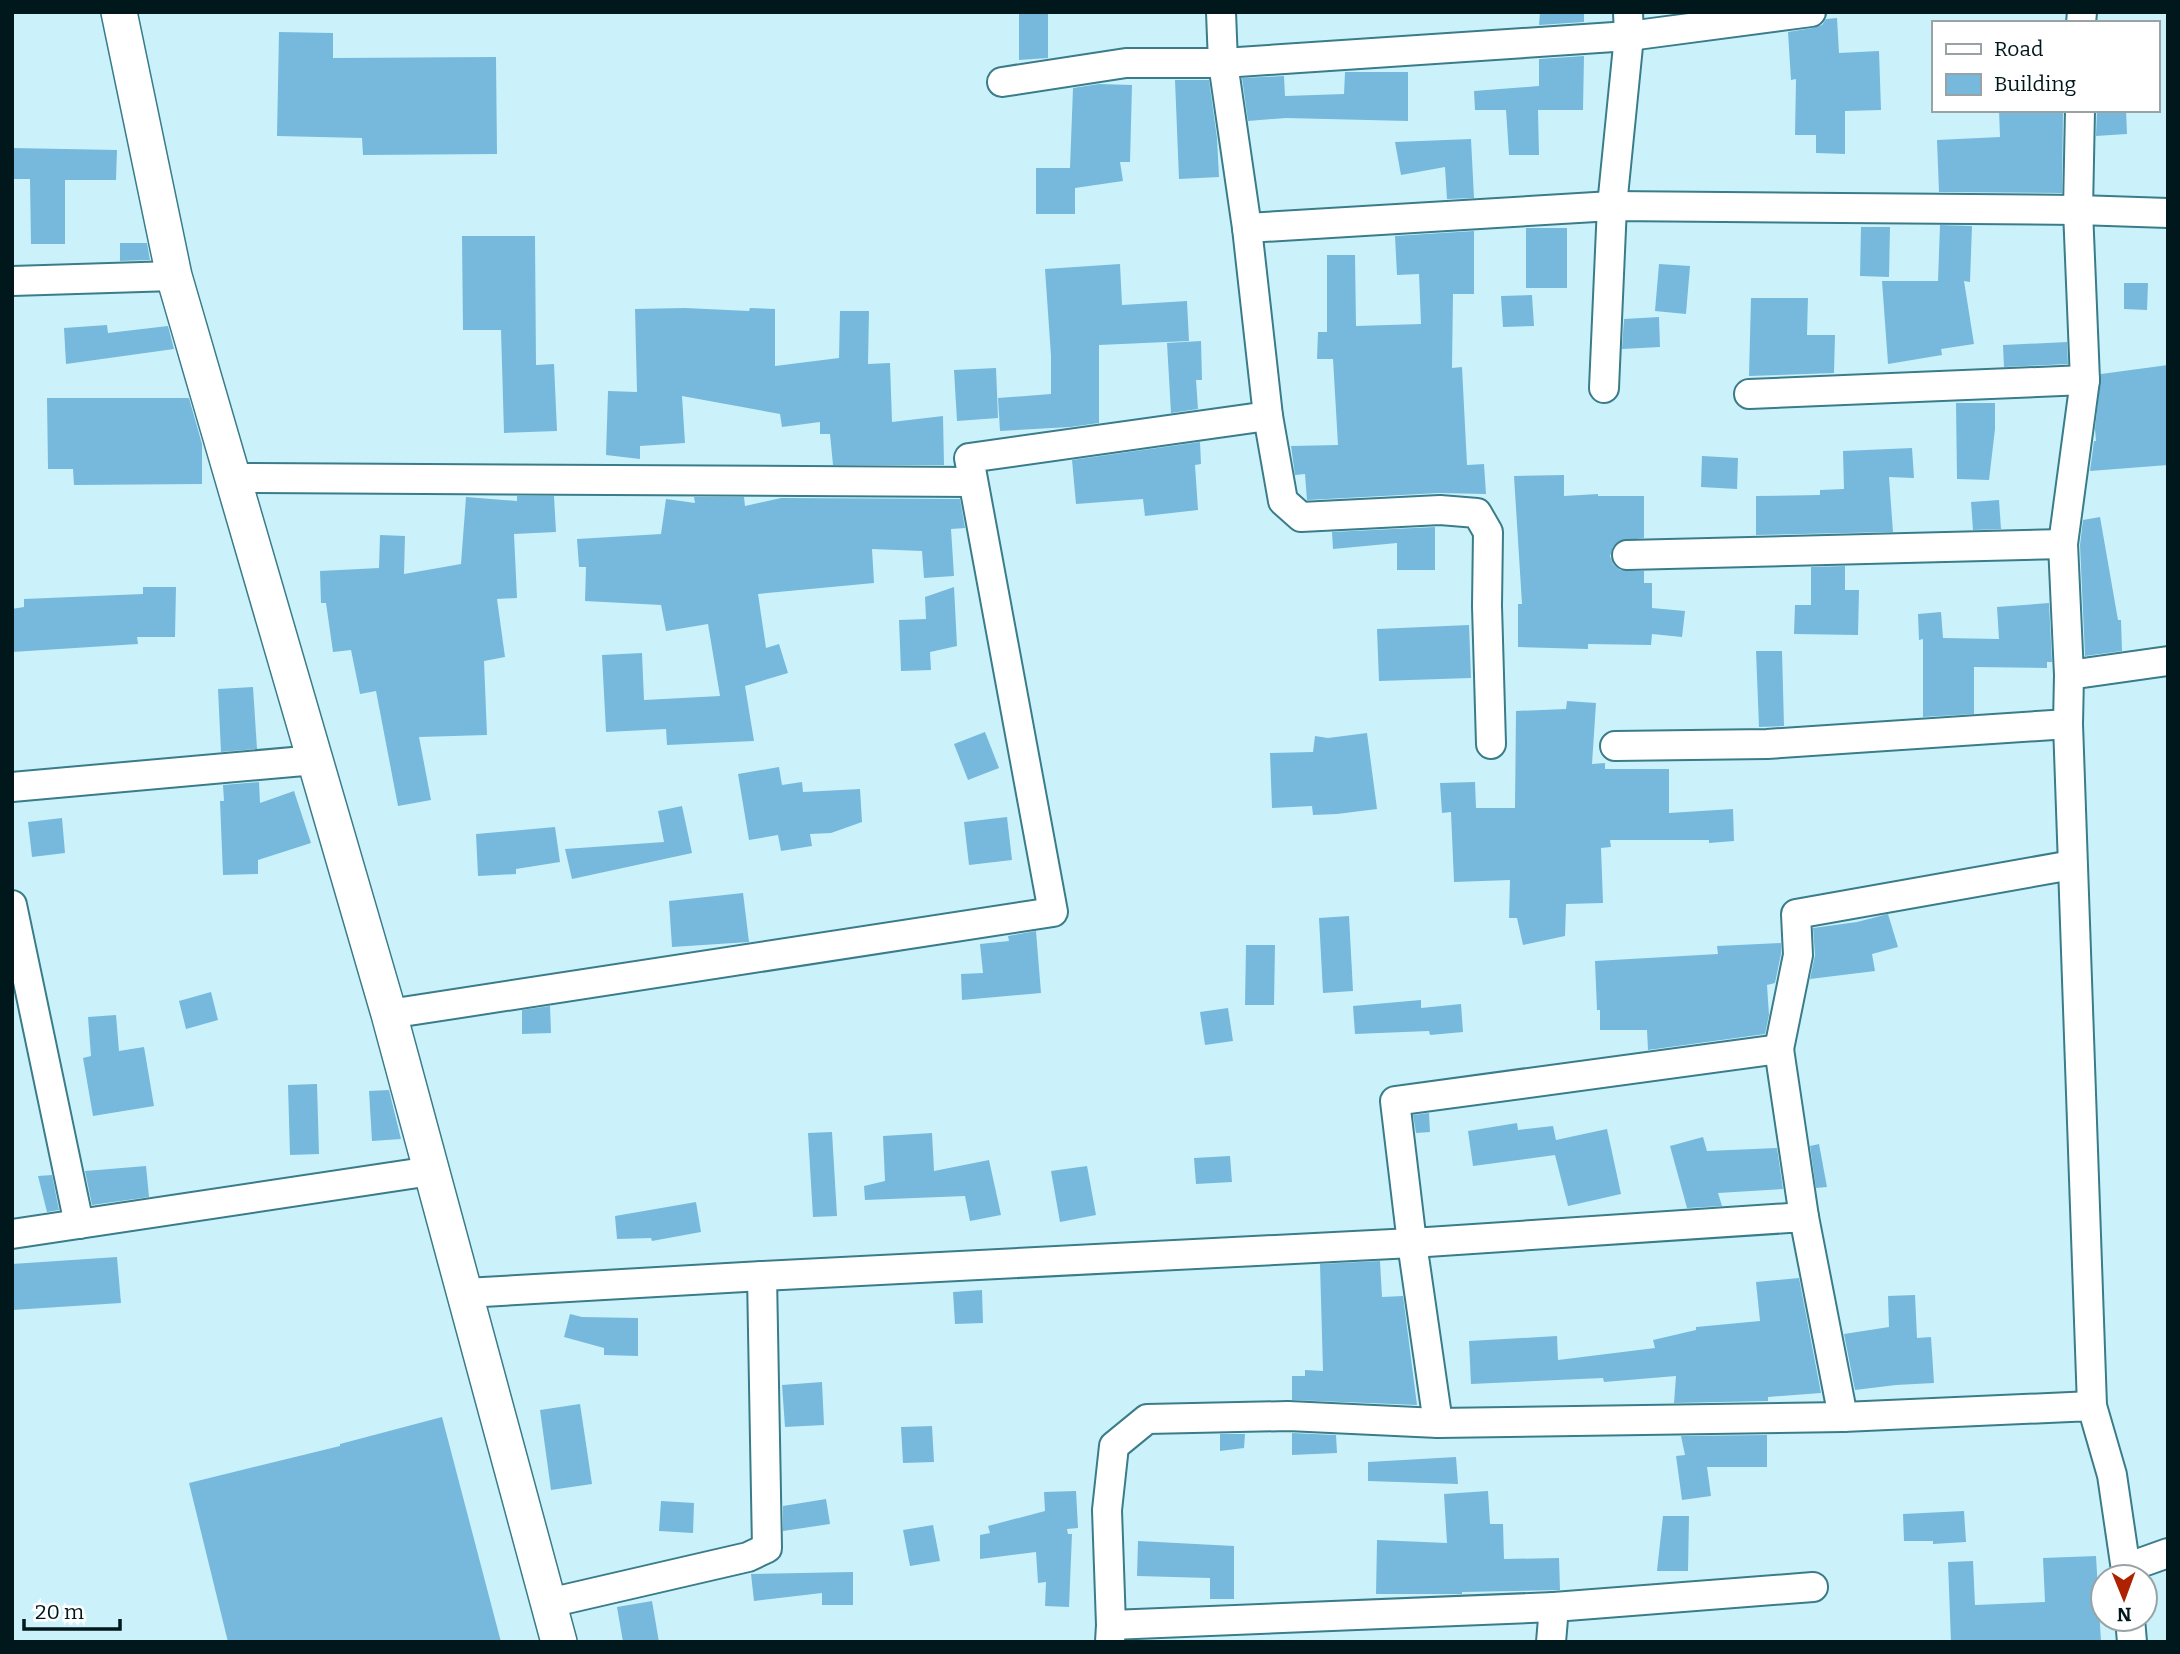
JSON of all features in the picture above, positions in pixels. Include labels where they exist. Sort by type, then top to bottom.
[{"type":"street","points":[[119,12],[174,276],[389,1014],[559,1642]]},
{"type":"street","points":[[1221,12],[1223,63],[1247,228],[1268,416],[1283,501],[1301,517],[1440,510],[1477,513],[1488,532],[1491,744]]},
{"type":"street","points":[[1002,82],[1126,63],[1223,63],[1629,24],[1811,12]]},
{"type":"street","points":[[1604,388],[1612,206],[1629,24]]},
{"type":"street","points":[[2080,112],[2078,210],[2085,380],[2063,544],[2069,675],[2072,865],[2092,1406],[2112,1475],[2125,1563]]},
{"type":"street","points":[[1247,228],[1612,206],[2168,213]]},
{"type":"street","points":[[12,281],[174,276]]},
{"type":"street","points":[[1749,394],[2085,380]]},
{"type":"street","points":[[389,1014],[1053,912],[969,458],[1268,416]]},
{"type":"street","points":[[233,478],[973,482]]},
{"type":"street","points":[[1627,555],[2063,544]]},
{"type":"street","points":[[2069,675],[2168,661]]},
{"type":"street","points":[[1615,746],[1766,744],[2068,724]]},
{"type":"street","points":[[12,787],[315,760]]},
{"type":"street","points":[[1843,1417],[1804,1217],[1779,1049],[1798,955],[1796,914],[2072,865]]},
{"type":"street","points":[[12,905],[79,1224]]},
{"type":"street","points":[[1438,1423],[1395,1101],[1779,1049]]},
{"type":"street","points":[[12,1234],[431,1171]]},
{"type":"street","points":[[465,1293],[1412,1242],[1804,1217]]},
{"type":"street","points":[[549,1603],[748,1557],[768,1548],[762,1276]]},
{"type":"street","points":[[1813,1587],[1554,1607],[1111,1633],[1107,1510],[1114,1447],[1147,1419],[1287,1416],[1438,1423],[1843,1417],[2092,1406]]},
{"type":"street","points":[[2147,1563],[2168,1553]]},
{"type":"street","points":[[1551,1642],[1554,1607]]},
{"type":"building","points":[[1019,12],[1048,12],[1048,58],[1019,60]]},
{"type":"building","points":[[1540,12],[1584,12],[1584,22],[1539,25]]},
{"type":"building","points":[[1837,18],[1839,53],[1879,51],[1881,110],[1845,111],[1845,154],[1816,153],[1816,135],[1795,135],[1796,79],[1791,80],[1788,32],[1813,28],[1822,25],[1826,19]]},
{"type":"building","points":[[279,32],[333,33],[333,58],[496,57],[497,154],[363,155],[362,138],[277,136]]},
{"type":"building","points":[[1584,56],[1583,110],[1538,110],[1539,155],[1509,155],[1506,110],[1475,110],[1474,91],[1539,86],[1539,59]]},
{"type":"building","points":[[1345,72],[1408,72],[1408,121],[1286,118],[1248,121],[1242,78],[1284,76],[1285,96],[1344,94]]},
{"type":"building","points":[[1175,80],[1209,80],[1219,177],[1179,179]]},
{"type":"building","points":[[1099,84],[1132,85],[1130,162],[1120,162],[1123,181],[1075,188],[1075,214],[1036,214],[1036,168],[1070,168],[1073,88]]},
{"type":"building","points":[[1999,112],[2063,112],[2062,193],[1939,192],[1937,140],[2000,137]]},
{"type":"building","points":[[2097,112],[2126,112],[2127,134],[2096,136]]},
{"type":"building","points":[[1471,139],[1474,198],[1447,199],[1445,167],[1401,175],[1395,142]]},
{"type":"building","points":[[12,148],[117,150],[116,180],[65,180],[65,244],[31,244],[30,179],[12,179]]},
{"type":"building","points":[[1940,225],[1972,226],[1970,282],[1964,281],[1974,344],[1941,349],[1942,355],[1888,364],[1882,281],[1938,281]]},
{"type":"building","points":[[1861,227],[1890,227],[1889,277],[1860,276]]},
{"type":"building","points":[[1526,228],[1567,228],[1567,288],[1526,288]]},
{"type":"building","points":[[1474,231],[1474,294],[1453,294],[1452,368],[1462,367],[1467,465],[1484,464],[1486,494],[1439,493],[1307,500],[1305,474],[1295,475],[1291,446],[1338,445],[1333,359],[1317,359],[1318,332],[1327,332],[1327,255],[1355,255],[1356,326],[1421,324],[1419,274],[1397,275],[1395,236]]},
{"type":"building","points":[[462,236],[535,236],[536,365],[554,364],[557,431],[504,433],[501,330],[463,330]]},
{"type":"building","points":[[120,243],[147,243],[150,260],[120,261]]},
{"type":"building","points":[[1120,264],[1122,305],[1187,301],[1189,341],[1099,345],[1099,423],[1000,431],[998,398],[1051,394],[1045,269]]},
{"type":"building","points":[[1659,264],[1690,266],[1686,314],[1655,311]]},
{"type":"building","points":[[2124,283],[2148,283],[2147,310],[2124,309]]},
{"type":"building","points":[[1532,295],[1534,326],[1503,327],[1501,296]]},
{"type":"building","points":[[1751,298],[1808,298],[1807,335],[1835,335],[1834,373],[1749,376]]},
{"type":"building","points":[[750,308],[775,309],[775,366],[839,358],[840,311],[869,311],[868,364],[890,363],[892,422],[943,416],[944,465],[833,465],[830,434],[820,434],[820,422],[782,427],[780,414],[682,396],[685,443],[640,446],[640,459],[606,455],[608,391],[637,392],[635,309],[749,311]]},
{"type":"building","points":[[1659,317],[1660,347],[1622,349],[1624,319]]},
{"type":"building","points":[[107,325],[108,333],[168,326],[174,349],[66,364],[64,328]]},
{"type":"building","points":[[1201,341],[1202,380],[1196,380],[1198,409],[1171,413],[1167,343]]},
{"type":"building","points":[[2067,342],[2068,364],[2004,367],[2003,345]]},
{"type":"building","points":[[2168,365],[2168,465],[2090,471],[2096,441],[2101,374]]},
{"type":"building","points":[[996,368],[998,418],[957,421],[954,370]]},
{"type":"building","points":[[47,398],[189,398],[202,444],[202,484],[74,485],[73,469],[48,469]]},
{"type":"building","points":[[1956,403],[1995,403],[1989,480],[1957,479]]},
{"type":"building","points":[[1200,442],[1201,464],[1195,465],[1198,510],[1145,516],[1143,499],[1076,504],[1072,460]]},
{"type":"building","points":[[1912,448],[1914,478],[1889,477],[1893,532],[1756,535],[1756,496],[1820,495],[1820,490],[1844,489],[1843,451]]},
{"type":"building","points":[[1702,456],[1738,458],[1737,489],[1701,487]]},
{"type":"building","points":[[1564,475],[1564,496],[1644,496],[1644,538],[1619,541],[1610,556],[1613,564],[1620,570],[1644,571],[1644,583],[1652,583],[1652,608],[1685,611],[1682,637],[1652,634],[1651,645],[1588,644],[1588,649],[1518,647],[1518,604],[1522,604],[1514,476]]},
{"type":"building","points":[[517,496],[554,496],[556,532],[514,534],[517,598],[497,599],[505,657],[484,661],[487,735],[419,737],[431,800],[398,806],[376,691],[360,694],[351,650],[333,652],[326,603],[321,603],[320,571],[379,568],[380,535],[405,536],[404,574],[461,564],[466,497],[517,501]]},
{"type":"building","points":[[694,497],[744,497],[745,506],[781,498],[960,499],[965,528],[951,529],[954,576],[924,578],[922,551],[872,549],[874,583],[758,594],[766,648],[779,644],[788,673],[745,686],[754,741],[667,745],[666,729],[606,732],[602,655],[642,653],[644,700],[720,696],[708,624],[666,631],[661,605],[585,601],[586,567],[579,567],[577,539],[661,534],[666,499],[695,503]]},
{"type":"building","points":[[1999,500],[2001,529],[1973,530],[1971,502]]},
{"type":"building","points":[[2100,517],[2118,620],[2121,620],[2122,651],[2085,656],[2080,545],[2083,520]]},
{"type":"building","points":[[1435,527],[1435,570],[1397,570],[1397,543],[1333,549],[1332,532]]},
{"type":"building","points":[[1845,566],[1845,590],[1859,590],[1858,635],[1794,634],[1795,605],[1811,605],[1811,567]]},
{"type":"building","points":[[143,587],[176,587],[175,637],[137,637],[138,644],[12,652],[12,609],[24,607],[24,599],[143,594]]},
{"type":"building","points":[[954,587],[957,646],[930,652],[931,670],[901,671],[899,620],[926,619],[925,597]]},
{"type":"building","points":[[2049,603],[2052,662],[2047,662],[2047,668],[1974,667],[1974,714],[1923,717],[1923,639],[1919,640],[1918,614],[1941,612],[1943,638],[1999,639],[1997,607]]},
{"type":"building","points":[[1469,625],[1471,678],[1379,681],[1377,629]]},
{"type":"building","points":[[1756,651],[1782,651],[1784,726],[1759,727]]},
{"type":"building","points":[[253,687],[257,749],[221,752],[218,689]]},
{"type":"building","points":[[1567,701],[1596,703],[1592,764],[1605,763],[1605,769],[1669,769],[1669,813],[1733,809],[1734,841],[1709,843],[1709,840],[1610,840],[1611,847],[1601,848],[1603,903],[1566,904],[1565,936],[1523,945],[1517,918],[1509,918],[1510,880],[1454,882],[1451,812],[1442,813],[1440,783],[1475,782],[1476,808],[1515,808],[1516,711],[1566,709]]},
{"type":"building","points":[[985,732],[999,768],[968,780],[954,744]]},
{"type":"building","points":[[1367,733],[1377,809],[1313,815],[1312,806],[1272,808],[1270,753],[1313,752],[1315,736],[1328,738]]},
{"type":"building","points":[[779,767],[782,785],[802,782],[803,792],[860,789],[862,822],[831,833],[810,834],[812,846],[781,851],[778,835],[749,840],[738,774]]},
{"type":"building","points":[[259,782],[260,803],[294,791],[311,843],[258,860],[258,874],[223,875],[220,801],[224,801],[223,785]]},
{"type":"building","points":[[682,806],[692,853],[572,879],[565,849],[664,842],[658,811]]},
{"type":"building","points":[[1007,817],[1012,860],[969,865],[964,822]]},
{"type":"building","points":[[62,818],[65,853],[32,857],[28,822]]},
{"type":"building","points":[[555,827],[560,862],[516,869],[516,874],[478,876],[476,834]]},
{"type":"building","points":[[743,893],[749,942],[672,947],[669,901]]},
{"type":"building","points":[[1888,914],[1898,947],[1872,954],[1875,971],[1810,979],[1815,955],[1813,928],[1857,922]]},
{"type":"building","points":[[1349,916],[1353,991],[1323,993],[1319,918]]},
{"type":"building","points":[[1036,931],[1041,993],[962,1000],[961,974],[983,973],[980,944],[1009,941],[1008,936]]},
{"type":"building","points":[[1781,943],[1775,983],[1767,985],[1769,1015],[1765,1034],[1648,1050],[1647,1030],[1600,1030],[1595,961],[1718,954],[1717,946]]},
{"type":"building","points":[[1246,945],[1275,945],[1274,1005],[1245,1005]]},
{"type":"building","points":[[211,992],[218,1020],[186,1029],[179,1001]]},
{"type":"building","points":[[1421,1000],[1421,1008],[1461,1004],[1463,1032],[1430,1035],[1429,1031],[1355,1034],[1353,1006]]},
{"type":"building","points":[[550,1006],[551,1033],[522,1034],[522,1010]]},
{"type":"building","points":[[1228,1008],[1233,1041],[1205,1045],[1200,1012]]},
{"type":"building","points":[[116,1015],[119,1051],[144,1047],[154,1106],[93,1116],[83,1058],[91,1056],[88,1017]]},
{"type":"building","points":[[317,1084],[319,1154],[290,1155],[288,1085]]},
{"type":"building","points":[[389,1090],[401,1139],[372,1141],[369,1091]]},
{"type":"building","points":[[1429,1113],[1430,1132],[1416,1133],[1413,1115]]},
{"type":"building","points":[[1517,1123],[1518,1130],[1553,1126],[1556,1140],[1607,1129],[1621,1194],[1568,1206],[1555,1155],[1473,1166],[1468,1131]]},
{"type":"building","points":[[832,1132],[837,1216],[813,1217],[808,1133]]},
{"type":"building","points":[[932,1133],[934,1171],[989,1160],[1001,1215],[970,1221],[965,1196],[865,1200],[864,1186],[885,1181],[883,1136]]},
{"type":"building","points":[[1703,1137],[1707,1151],[1777,1148],[1783,1189],[1718,1193],[1722,1206],[1687,1208],[1670,1146]]},
{"type":"building","points":[[1819,1144],[1827,1187],[1816,1188],[1810,1146]]},
{"type":"building","points":[[1230,1156],[1232,1182],[1196,1184],[1194,1158]]},
{"type":"building","points":[[146,1166],[149,1197],[92,1205],[85,1171]]},
{"type":"building","points":[[1087,1166],[1096,1215],[1060,1222],[1051,1171]]},
{"type":"building","points":[[52,1175],[59,1210],[47,1212],[38,1176]]},
{"type":"building","points":[[696,1202],[701,1232],[652,1241],[651,1238],[617,1239],[615,1216]]},
{"type":"building","points":[[117,1257],[121,1303],[12,1310],[12,1264]]},
{"type":"building","points":[[1380,1261],[1382,1297],[1403,1296],[1417,1405],[1292,1400],[1292,1376],[1305,1376],[1305,1370],[1323,1371],[1320,1264]]},
{"type":"building","points":[[1799,1278],[1821,1393],[1768,1397],[1768,1401],[1674,1403],[1676,1376],[1604,1382],[1603,1378],[1471,1384],[1469,1341],[1557,1336],[1558,1360],[1655,1348],[1653,1340],[1696,1330],[1696,1327],[1760,1321],[1756,1282]]},
{"type":"building","points":[[982,1290],[983,1323],[955,1324],[953,1292]]},
{"type":"building","points":[[1915,1295],[1917,1338],[1931,1337],[1934,1383],[1855,1390],[1844,1334],[1889,1327],[1888,1296]]},
{"type":"building","points":[[570,1314],[582,1317],[638,1318],[638,1356],[604,1355],[604,1348],[564,1337]]},
{"type":"building","points":[[822,1382],[824,1425],[785,1427],[782,1385]]},
{"type":"building","points":[[580,1404],[592,1484],[551,1490],[540,1410]]},
{"type":"building","points":[[442,1417],[501,1642],[228,1642],[189,1483],[340,1446]]},
{"type":"building","points":[[932,1426],[934,1462],[903,1463],[901,1427]]},
{"type":"building","points":[[1292,1433],[1336,1435],[1337,1453],[1292,1455]]},
{"type":"building","points":[[1220,1434],[1245,1434],[1244,1448],[1220,1451]]},
{"type":"building","points":[[1767,1435],[1767,1467],[1707,1467],[1711,1496],[1682,1500],[1676,1456],[1685,1455],[1681,1436]]},
{"type":"building","points":[[1456,1457],[1458,1484],[1368,1481],[1368,1462]]},
{"type":"building","points":[[1076,1491],[1078,1528],[1067,1529],[1068,1534],[1072,1534],[1069,1607],[1045,1606],[1046,1582],[1038,1583],[1036,1552],[980,1559],[980,1535],[990,1533],[988,1526],[1045,1511],[1044,1492]]},
{"type":"building","points":[[1488,1491],[1490,1524],[1503,1524],[1504,1559],[1559,1558],[1560,1590],[1376,1594],[1377,1540],[1447,1543],[1444,1494]]},
{"type":"building","points":[[826,1499],[830,1524],[783,1531],[783,1506]]},
{"type":"building","points":[[661,1501],[694,1503],[693,1533],[659,1531]]},
{"type":"building","points":[[1964,1511],[1966,1542],[1933,1544],[1933,1541],[1904,1541],[1903,1514]]},
{"type":"building","points":[[1663,1516],[1689,1516],[1688,1571],[1657,1571]]},
{"type":"building","points":[[933,1525],[940,1561],[910,1566],[903,1530]]},
{"type":"building","points":[[1138,1541],[1234,1546],[1234,1599],[1210,1599],[1210,1578],[1137,1576]]},
{"type":"building","points":[[2096,1556],[2096,1563],[2089,1563],[2089,1633],[2100,1633],[2101,1642],[1951,1642],[1948,1562],[1973,1561],[1975,1605],[2045,1602],[2043,1558]]},
{"type":"building","points":[[853,1572],[853,1605],[822,1605],[822,1593],[754,1601],[751,1574]]},
{"type":"building","points":[[652,1601],[659,1642],[623,1642],[617,1607]]}]
